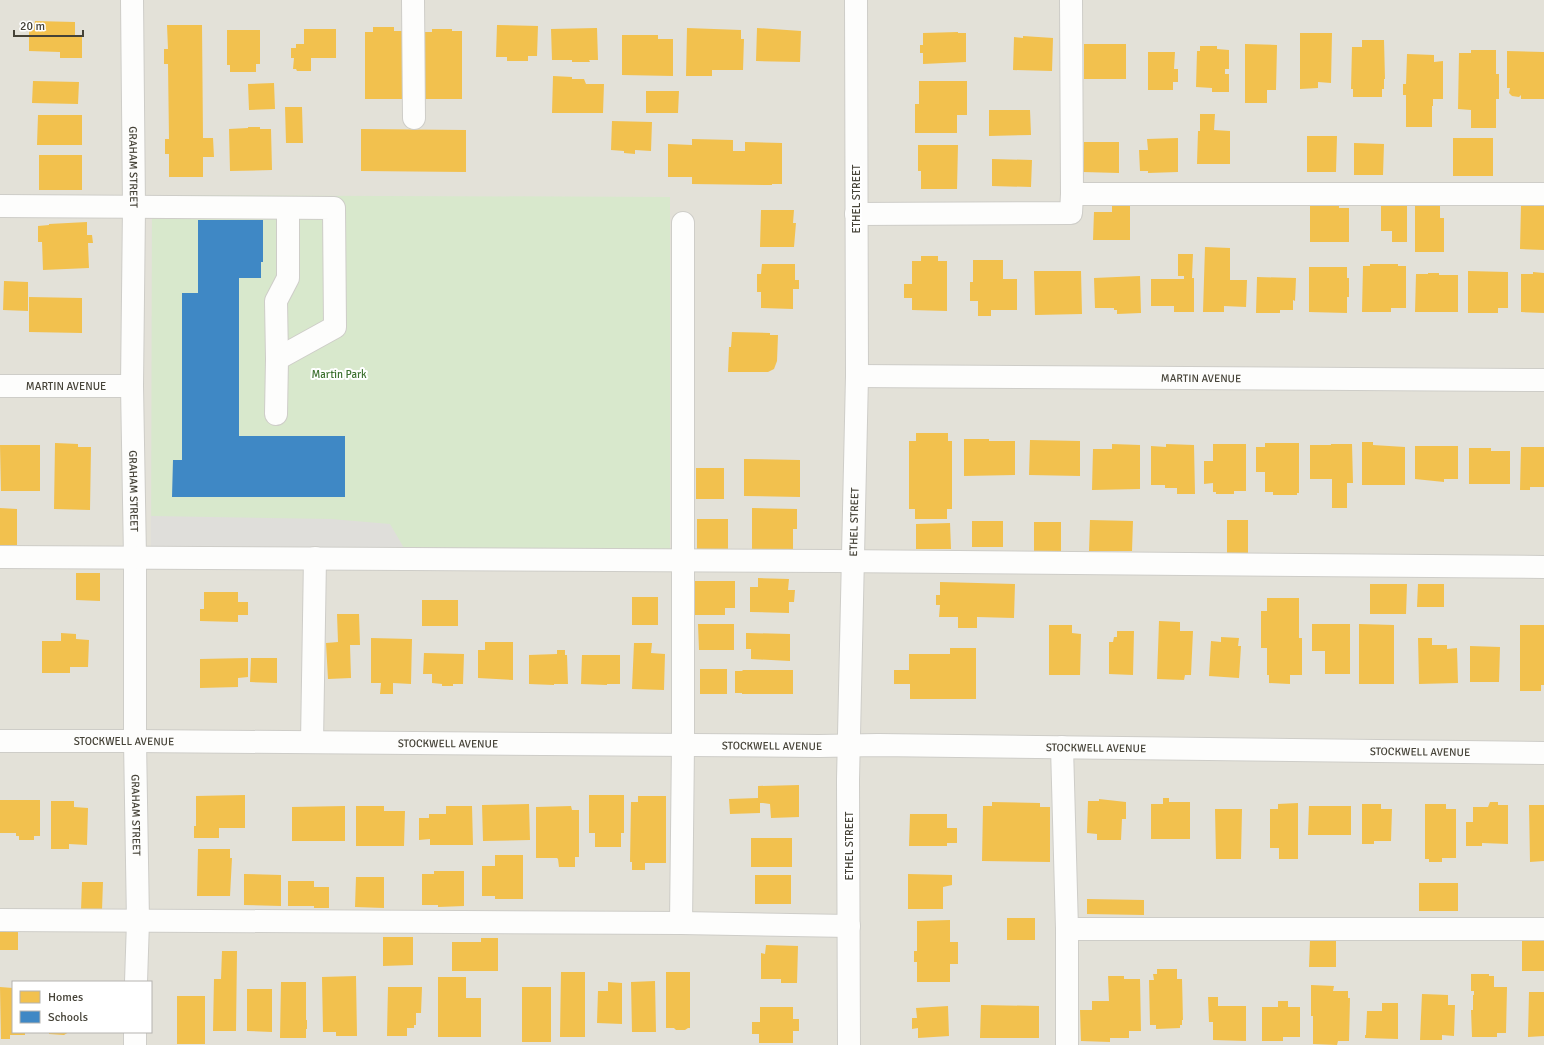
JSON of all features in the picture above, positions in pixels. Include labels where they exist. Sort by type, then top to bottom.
[{"type":"street","name":"GRAHAM STREET","points":[[132,0],[134,207],[132,386],[138,921],[136,981]]},
{"type":"street","points":[[413,0],[414,118]]},
{"type":"street","name":"ETHEL STREET","points":[[848,1045],[849,746],[857,376],[856,0]]},
{"type":"street","points":[[856,214],[1071,213],[1071,0]]},
{"type":"street","points":[[1072,194],[1544,194]]},
{"type":"street","points":[[0,206],[334,208],[335,327],[277,359]]},
{"type":"street","points":[[276,414],[276,301],[288,278],[288,208]]},
{"type":"street","points":[[681,923],[684,745],[683,223]]},
{"type":"street","name":"MARTIN AVENUE","points":[[857,376],[1544,380]]},
{"type":"street","name":"MARTIN AVENUE","points":[[0,386],[132,386]]},
{"type":"street","points":[[0,556],[1544,566]]},
{"type":"street","points":[[312,742],[315,558]]},
{"type":"street","name":"STOCKWELL AVENUE","points":[[0,741],[1062,747],[1544,753]]},
{"type":"street","points":[[1062,747],[1067,929],[1067,1045]]},
{"type":"street","points":[[0,920],[681,923],[849,926]]},
{"type":"street","points":[[1067,929],[1544,929]]},
{"type":"street","points":[[135,1033],[135,1045]]},
{"type":"shaded area","points":[[0,0],[1544,0],[1544,1045],[0,1045]]},
{"type":"shaded area","points":[[151,516],[331,519],[390,524],[404,548],[151,547]]},
{"type":"green space","name":"Martin Park","points":[[152,195],[670,197],[670,555],[151,553]]},
{"type":"building: Homes","points":[[35,21],[75,22],[75,36],[82,36],[82,58],[60,58],[60,52],[29,51],[29,30],[34,30]]},
{"type":"building: Homes","points":[[167,25],[202,25],[203,138],[213,138],[214,157],[203,157],[203,177],[169,177],[169,154],[165,154],[165,139],[169,139],[168,64],[164,64],[164,49],[168,49]]},
{"type":"building: Homes","points":[[497,25],[538,26],[537,56],[528,56],[528,61],[507,61],[507,57],[496,57]]},
{"type":"building: Homes","points":[[373,27],[394,27],[394,31],[403,31],[403,99],[365,99],[365,32],[373,32]]},
{"type":"building: Homes","points":[[597,28],[598,60],[589,60],[590,62],[572,62],[572,60],[552,60],[551,29]]},
{"type":"building: Homes","points":[[687,28],[741,30],[741,39],[744,39],[743,70],[712,70],[712,76],[686,76]]},
{"type":"building: Homes","points":[[757,28],[801,31],[800,62],[756,61]]},
{"type":"building: Homes","points":[[304,29],[336,29],[336,58],[311,58],[311,71],[297,71],[296,69],[293,69],[294,58],[291,58],[291,48],[296,48],[296,44],[304,44]]},
{"type":"building: Homes","points":[[432,29],[452,29],[452,31],[462,31],[462,99],[422,99],[422,32],[432,32]]},
{"type":"building: Homes","points":[[227,30],[260,30],[260,64],[256,64],[256,72],[230,72],[230,65],[227,65]]},
{"type":"building: Homes","points":[[923,33],[966,33],[966,62],[923,64],[923,53],[920,53],[920,45],[923,45]]},
{"type":"building: Homes","points":[[1300,33],[1332,33],[1331,83],[1318,82],[1318,88],[1300,89]]},
{"type":"building: Homes","points":[[622,35],[658,35],[658,39],[673,39],[673,76],[622,75]]},
{"type":"building: Homes","points":[[1023,36],[1053,38],[1052,71],[1013,70],[1014,37],[1023,38]]},
{"type":"building: Homes","points":[[1362,40],[1384,40],[1385,79],[1384,89],[1382,89],[1382,97],[1353,97],[1353,89],[1351,89],[1352,47],[1362,47]]},
{"type":"building: Homes","points":[[1084,44],[1126,44],[1126,79],[1084,79]]},
{"type":"building: Homes","points":[[1245,44],[1277,45],[1276,90],[1267,90],[1267,103],[1245,103]]},
{"type":"building: Homes","points":[[1200,46],[1217,46],[1217,49],[1229,50],[1229,69],[1225,69],[1225,74],[1229,74],[1229,92],[1212,92],[1212,88],[1196,87],[1197,51],[1200,51]]},
{"type":"building: Homes","points":[[1471,50],[1496,50],[1496,74],[1499,74],[1499,99],[1496,99],[1496,128],[1471,128],[1471,110],[1458,109],[1459,53],[1471,53]]},
{"type":"building: Homes","points":[[1507,51],[1544,52],[1544,99],[1521,99],[1521,95],[1519,97],[1512,96],[1509,93],[1510,88],[1507,88]]},
{"type":"building: Homes","points":[[1148,52],[1175,52],[1174,69],[1178,69],[1178,82],[1173,82],[1173,90],[1148,90]]},
{"type":"building: Homes","points":[[1407,54],[1434,55],[1434,62],[1443,61],[1443,99],[1433,99],[1432,127],[1406,127],[1406,95],[1403,95],[1403,84],[1406,84]]},
{"type":"building: Homes","points":[[553,76],[584,79],[586,84],[604,84],[603,113],[552,113]]},
{"type":"building: Homes","points":[[33,81],[79,82],[78,104],[32,103]]},
{"type":"building: Homes","points":[[919,81],[967,81],[967,115],[957,115],[957,133],[915,133],[915,104],[919,104]]},
{"type":"building: Homes","points":[[274,83],[275,109],[249,110],[248,84]]},
{"type":"building: Homes","points":[[646,91],[679,91],[678,113],[646,113]]},
{"type":"building: Homes","points":[[285,107],[302,107],[303,143],[286,143]]},
{"type":"building: Homes","points":[[989,110],[1030,110],[1031,135],[989,136]]},
{"type":"building: Homes","points":[[1200,114],[1215,114],[1214,130],[1230,131],[1230,164],[1197,164]]},
{"type":"building: Homes","points":[[38,115],[82,115],[82,145],[37,145]]},
{"type":"building: Homes","points":[[612,121],[652,122],[651,151],[635,150],[635,154],[611,150]]},
{"type":"building: Homes","points":[[248,127],[271,129],[272,170],[230,171],[229,129]]},
{"type":"building: Homes","points":[[361,129],[466,130],[466,172],[361,171]]},
{"type":"building: Homes","points":[[1307,136],[1337,136],[1336,172],[1307,172]]},
{"type":"building: Homes","points":[[1178,138],[1178,172],[1148,173],[1148,171],[1140,171],[1139,150],[1148,150],[1147,139]]},
{"type":"building: Homes","points":[[1453,138],[1493,138],[1493,176],[1453,176]]},
{"type":"building: Homes","points":[[692,139],[733,140],[733,151],[745,151],[745,142],[782,143],[782,184],[692,184],[692,177],[668,177],[668,144],[692,145]]},
{"type":"building: Homes","points":[[1084,142],[1119,142],[1119,173],[1083,172]]},
{"type":"building: Homes","points":[[1354,143],[1384,144],[1383,175],[1354,175]]},
{"type":"building: Homes","points":[[918,145],[958,145],[957,189],[921,189],[921,171],[918,171]]},
{"type":"building: Homes","points":[[39,155],[82,155],[82,190],[39,190]]},
{"type":"building: Homes","points":[[992,159],[1032,160],[1031,187],[992,186]]},
{"type":"building: Homes","points":[[1415,205],[1440,205],[1440,218],[1444,218],[1444,252],[1415,252]]},
{"type":"building: Homes","points":[[1112,206],[1130,206],[1130,240],[1093,240],[1094,212],[1112,212]]},
{"type":"building: Homes","points":[[1310,206],[1339,206],[1339,208],[1349,208],[1349,242],[1310,242]]},
{"type":"building: Homes","points":[[1381,206],[1407,206],[1407,242],[1392,242],[1392,231],[1381,231]]},
{"type":"building: Homes","points":[[1521,206],[1544,206],[1544,250],[1520,249]]},
{"type":"building: Homes","points":[[761,210],[794,210],[793,223],[796,223],[794,247],[760,247]]},
{"type":"building: Homes","points":[[87,222],[87,235],[92,235],[93,243],[88,243],[89,268],[43,270],[42,242],[38,242],[38,226]]},
{"type":"building: Homes","points":[[1205,247],[1230,248],[1230,280],[1247,280],[1246,307],[1224,306],[1224,312],[1203,312]]},
{"type":"building: Homes","points":[[1178,254],[1193,254],[1192,278],[1194,278],[1194,312],[1174,312],[1174,306],[1151,306],[1151,279],[1184,279],[1184,276],[1178,276]]},
{"type":"building: Homes","points":[[921,256],[938,256],[938,261],[947,261],[947,311],[912,310],[912,298],[904,298],[904,284],[912,284],[912,261],[921,261]]},
{"type":"building: Homes","points":[[973,260],[1003,260],[1003,279],[1017,279],[1017,310],[991,310],[991,316],[978,316],[978,301],[970,301],[970,282],[973,282]]},
{"type":"building: Homes","points":[[762,264],[795,264],[795,280],[799,280],[799,289],[793,289],[793,309],[761,308],[761,292],[757,292],[757,274],[761,274]]},
{"type":"building: Homes","points":[[1370,264],[1398,264],[1398,266],[1406,266],[1406,308],[1391,308],[1391,312],[1362,312],[1363,266],[1370,266]]},
{"type":"building: Homes","points":[[1309,267],[1347,267],[1347,278],[1349,278],[1349,297],[1347,297],[1347,313],[1309,312]]},
{"type":"building: Homes","points":[[1034,271],[1081,271],[1082,314],[1035,315]]},
{"type":"building: Homes","points":[[1468,271],[1508,272],[1508,308],[1498,308],[1498,313],[1468,313]]},
{"type":"building: Homes","points":[[1533,272],[1544,273],[1544,313],[1521,312],[1521,274],[1533,274]]},
{"type":"building: Homes","points":[[1439,273],[1439,275],[1458,275],[1458,312],[1415,312],[1416,274]]},
{"type":"building: Homes","points":[[1140,276],[1141,313],[1117,314],[1117,310],[1114,310],[1114,308],[1095,308],[1094,278]]},
{"type":"building: Homes","points":[[1257,277],[1296,278],[1293,310],[1280,310],[1280,313],[1256,313]]},
{"type":"building: Homes","points":[[4,281],[28,282],[28,311],[3,310]]},
{"type":"building: Homes","points":[[29,297],[82,298],[82,333],[29,332]]},
{"type":"building: Homes","points":[[732,332],[770,333],[770,335],[778,335],[777,361],[774,369],[768,372],[728,372],[729,347],[731,347]]},
{"type":"building: Homes","points":[[916,433],[948,433],[948,441],[952,441],[952,509],[947,509],[947,519],[915,519],[915,509],[909,509],[909,441],[916,441]]},
{"type":"building: Homes","points":[[964,439],[1015,441],[1015,475],[964,476]]},
{"type":"building: Homes","points":[[1030,440],[1080,441],[1080,476],[1029,475]]},
{"type":"building: Homes","points":[[1362,442],[1373,442],[1373,445],[1405,447],[1405,485],[1362,485]]},
{"type":"building: Homes","points":[[55,443],[78,444],[78,447],[91,447],[90,510],[54,509]]},
{"type":"building: Homes","points":[[1265,443],[1299,443],[1299,493],[1297,493],[1297,495],[1273,495],[1273,492],[1265,492],[1265,472],[1256,472],[1256,447],[1265,447]]},
{"type":"building: Homes","points":[[1112,444],[1140,445],[1140,489],[1092,490],[1093,449],[1112,449]]},
{"type":"building: Homes","points":[[1166,444],[1194,445],[1195,494],[1177,494],[1177,488],[1165,488],[1165,485],[1151,485],[1151,446],[1166,447]]},
{"type":"building: Homes","points":[[1213,444],[1246,444],[1246,491],[1234,491],[1234,494],[1216,494],[1216,492],[1213,492],[1213,483],[1204,484],[1204,461],[1213,461]]},
{"type":"building: Homes","points":[[1352,444],[1353,483],[1347,483],[1347,508],[1332,508],[1332,479],[1310,479],[1310,445]]},
{"type":"building: Homes","points":[[0,445],[40,445],[40,491],[1,491]]},
{"type":"building: Homes","points":[[1415,446],[1458,446],[1458,479],[1444,479],[1444,482],[1415,479]]},
{"type":"building: Homes","points":[[1521,447],[1544,447],[1544,487],[1530,487],[1530,490],[1520,490]]},
{"type":"building: Homes","points":[[1469,448],[1491,448],[1491,451],[1510,451],[1510,484],[1469,484]]},
{"type":"building: Homes","points":[[744,459],[800,460],[800,497],[744,496]]},
{"type":"building: Homes","points":[[696,468],[724,468],[724,499],[696,499]]},
{"type":"building: Homes","points":[[0,508],[17,509],[17,545],[0,545]]},
{"type":"building: Homes","points":[[752,508],[797,509],[797,529],[793,529],[793,549],[752,549]]},
{"type":"building: Homes","points":[[697,519],[728,519],[728,549],[697,549]]},
{"type":"building: Homes","points":[[1090,520],[1133,521],[1132,551],[1089,551]]},
{"type":"building: Homes","points":[[1227,520],[1248,520],[1248,553],[1227,553]]},
{"type":"building: Homes","points":[[972,521],[1003,521],[1003,547],[972,547]]},
{"type":"building: Homes","points":[[1034,522],[1061,522],[1061,553],[1034,553]]},
{"type":"building: Homes","points":[[950,523],[951,549],[916,549],[916,524]]},
{"type":"building: Homes","points":[[76,573],[100,573],[100,601],[76,600]]},
{"type":"building: Homes","points":[[758,578],[789,579],[788,590],[795,590],[794,602],[789,602],[789,613],[750,612],[750,587],[758,587]]},
{"type":"building: Homes","points":[[694,581],[735,581],[735,608],[725,608],[725,615],[694,615]]},
{"type":"building: Homes","points":[[940,582],[1015,584],[1014,618],[977,617],[977,628],[958,628],[958,617],[939,617],[940,605],[936,605],[936,595],[940,595]]},
{"type":"building: Homes","points":[[1370,584],[1407,584],[1406,614],[1370,614]]},
{"type":"building: Homes","points":[[1418,584],[1444,584],[1444,607],[1417,607]]},
{"type":"building: Homes","points":[[204,592],[238,592],[238,602],[248,602],[248,615],[238,615],[238,622],[200,621],[200,609],[204,609]]},
{"type":"building: Homes","points":[[632,597],[658,597],[658,625],[632,625]]},
{"type":"building: Homes","points":[[1267,598],[1299,598],[1299,638],[1302,638],[1302,675],[1290,675],[1290,684],[1269,683],[1269,675],[1267,675],[1267,648],[1261,648],[1261,611],[1267,611]]},
{"type":"building: Homes","points":[[422,600],[458,600],[458,626],[422,626]]},
{"type":"building: Homes","points":[[337,614],[359,614],[360,645],[350,645],[351,678],[328,679],[326,643],[338,642]]},
{"type":"building: Homes","points":[[1159,621],[1180,622],[1180,631],[1193,631],[1191,675],[1185,675],[1184,680],[1157,679]]},
{"type":"building: Homes","points":[[698,624],[734,624],[734,650],[699,650]]},
{"type":"building: Homes","points":[[1312,624],[1350,624],[1350,674],[1325,674],[1325,651],[1312,651]]},
{"type":"building: Homes","points":[[1359,624],[1394,625],[1394,684],[1359,684]]},
{"type":"building: Homes","points":[[1049,625],[1072,625],[1072,633],[1081,634],[1080,675],[1049,675]]},
{"type":"building: Homes","points":[[1520,625],[1544,625],[1544,685],[1541,685],[1541,691],[1520,691]]},
{"type":"building: Homes","points":[[1117,631],[1134,631],[1133,675],[1109,674],[1109,642],[1113,642],[1114,637],[1117,637]]},
{"type":"building: Homes","points":[[61,633],[76,634],[76,639],[89,640],[88,667],[70,667],[70,673],[42,673],[42,641],[61,641]]},
{"type":"building: Homes","points":[[746,633],[790,634],[790,661],[751,659],[751,649],[746,649]]},
{"type":"building: Homes","points":[[1221,637],[1239,638],[1238,646],[1241,646],[1239,678],[1209,676],[1211,641],[1221,642]]},
{"type":"building: Homes","points":[[371,638],[412,639],[411,684],[393,683],[393,694],[380,694],[381,683],[371,683]]},
{"type":"building: Homes","points":[[1418,638],[1432,638],[1432,645],[1447,645],[1447,649],[1457,648],[1458,683],[1419,684]]},
{"type":"building: Homes","points":[[485,642],[513,642],[513,680],[478,678],[478,650],[485,650]]},
{"type":"building: Homes","points":[[634,643],[652,643],[651,653],[665,654],[664,690],[632,689]]},
{"type":"building: Homes","points":[[1470,646],[1500,647],[1499,682],[1470,682]]},
{"type":"building: Homes","points":[[950,648],[976,648],[976,699],[910,699],[910,684],[894,684],[894,670],[909,670],[909,654],[950,654]]},
{"type":"building: Homes","points":[[557,650],[565,650],[565,655],[567,655],[568,684],[529,684],[529,655],[557,654]]},
{"type":"building: Homes","points":[[424,653],[464,654],[463,684],[442,686],[442,684],[432,683],[432,674],[423,674]]},
{"type":"building: Homes","points":[[582,655],[620,655],[620,684],[581,684]]},
{"type":"building: Homes","points":[[248,658],[248,677],[238,678],[238,687],[200,688],[200,659]]},
{"type":"building: Homes","points":[[251,658],[277,658],[277,683],[250,682]]},
{"type":"building: Homes","points":[[700,669],[727,669],[727,694],[700,694]]},
{"type":"building: Homes","points":[[742,670],[793,670],[793,694],[735,693],[735,671],[743,671]]},
{"type":"building: Homes","points":[[799,785],[799,817],[771,818],[770,804],[763,803],[760,803],[760,813],[730,814],[729,799],[758,798],[758,786]]},
{"type":"building: Homes","points":[[245,795],[245,828],[219,828],[219,838],[194,838],[194,826],[196,826],[196,796]]},
{"type":"building: Homes","points":[[589,795],[624,795],[624,833],[621,833],[621,847],[595,847],[595,833],[589,833]]},
{"type":"building: Homes","points":[[638,796],[666,796],[666,863],[645,863],[645,870],[632,870],[632,862],[630,862],[631,802],[638,802]]},
{"type":"building: Homes","points":[[1163,798],[1169,798],[1169,802],[1190,802],[1190,839],[1151,839],[1151,804],[1163,804]]},
{"type":"building: Homes","points":[[1099,799],[1126,802],[1126,819],[1122,819],[1121,840],[1097,840],[1097,834],[1087,833],[1088,801],[1099,801]]},
{"type":"building: Homes","points":[[0,800],[40,800],[40,836],[34,836],[34,840],[19,840],[19,836],[16,836],[16,833],[0,833]]},
{"type":"building: Homes","points":[[51,801],[74,801],[74,807],[88,808],[87,845],[69,844],[69,849],[51,849]]},
{"type":"building: Homes","points":[[992,802],[1040,803],[1040,807],[1050,807],[1050,862],[982,861],[983,806],[992,806]]},
{"type":"building: Homes","points":[[1490,802],[1498,802],[1498,805],[1508,805],[1508,844],[1482,843],[1482,846],[1466,846],[1466,822],[1473,822],[1473,807],[1488,807]]},
{"type":"building: Homes","points":[[1298,803],[1298,859],[1279,859],[1279,848],[1270,848],[1270,809],[1278,809],[1278,804]]},
{"type":"building: Homes","points":[[529,804],[530,840],[483,841],[482,805]]},
{"type":"building: Homes","points":[[1362,804],[1381,804],[1381,809],[1392,809],[1391,841],[1374,841],[1374,844],[1362,844]]},
{"type":"building: Homes","points":[[1425,804],[1446,804],[1446,809],[1456,809],[1456,858],[1442,858],[1442,862],[1429,862],[1429,859],[1425,859]]},
{"type":"building: Homes","points":[[1529,805],[1544,805],[1544,861],[1530,862]]},
{"type":"building: Homes","points":[[345,806],[345,841],[292,841],[292,807]]},
{"type":"building: Homes","points":[[356,806],[384,806],[384,811],[405,811],[404,846],[356,846]]},
{"type":"building: Homes","points":[[446,806],[472,806],[473,845],[430,845],[430,839],[419,840],[419,818],[429,818],[429,814],[446,814]]},
{"type":"building: Homes","points":[[571,806],[572,810],[579,810],[579,857],[575,857],[575,867],[559,867],[557,858],[536,858],[536,807]]},
{"type":"building: Homes","points":[[1309,806],[1351,806],[1351,835],[1308,835]]},
{"type":"building: Homes","points":[[1215,809],[1242,809],[1241,859],[1216,859]]},
{"type":"building: Homes","points":[[910,814],[947,814],[947,828],[957,828],[957,843],[947,843],[947,846],[909,846]]},
{"type":"building: Homes","points":[[751,838],[792,838],[792,867],[751,867]]},
{"type":"building: Homes","points":[[198,849],[230,849],[230,858],[232,858],[230,896],[197,896]]},
{"type":"building: Homes","points":[[495,855],[523,855],[523,899],[495,899],[495,896],[482,896],[482,866],[495,866]]},
{"type":"building: Homes","points":[[434,871],[464,871],[464,906],[438,907],[438,905],[422,905],[422,874],[434,874]]},
{"type":"building: Homes","points":[[244,874],[281,875],[281,906],[244,905]]},
{"type":"building: Homes","points":[[908,874],[952,875],[952,885],[943,887],[943,909],[908,909]]},
{"type":"building: Homes","points":[[755,875],[791,875],[791,904],[755,904]]},
{"type":"building: Homes","points":[[356,877],[384,877],[384,908],[355,907]]},
{"type":"building: Homes","points":[[288,881],[314,881],[314,887],[329,887],[329,908],[314,908],[314,906],[288,906]]},
{"type":"building: Homes","points":[[82,882],[103,882],[102,910],[81,910]]},
{"type":"building: Homes","points":[[1419,883],[1458,883],[1458,911],[1419,911]]},
{"type":"building: Homes","points":[[1087,899],[1144,900],[1144,915],[1087,914]]},
{"type":"building: Homes","points":[[1007,918],[1035,918],[1035,940],[1007,940]]},
{"type":"building: Homes","points":[[950,920],[950,942],[958,942],[958,964],[950,964],[950,982],[917,982],[917,962],[914,962],[914,951],[917,951],[917,921]]},
{"type":"building: Homes","points":[[0,932],[18,932],[18,950],[0,950]]},
{"type":"building: Homes","points":[[383,937],[413,937],[413,965],[383,966]]},
{"type":"building: Homes","points":[[481,938],[498,938],[498,971],[452,971],[452,942],[481,942]]},
{"type":"building: Homes","points":[[1310,940],[1336,940],[1336,967],[1309,967]]},
{"type":"building: Homes","points":[[1522,941],[1544,941],[1544,971],[1522,971]]},
{"type":"building: Homes","points":[[766,945],[798,946],[797,983],[781,983],[781,979],[761,979],[761,953],[765,954]]},
{"type":"building: Homes","points":[[222,951],[237,951],[236,1031],[213,1031],[214,979],[221,979]]},
{"type":"building: Homes","points":[[1157,969],[1177,969],[1177,979],[1182,979],[1183,1020],[1180,1028],[1156,1029],[1156,1025],[1150,1025],[1149,980],[1154,980],[1153,974],[1157,974]]},
{"type":"building: Homes","points":[[561,972],[585,972],[585,1037],[560,1037]]},
{"type":"building: Homes","points":[[666,972],[690,972],[690,1028],[685,1030],[666,1028]]},
{"type":"building: Homes","points":[[1471,974],[1489,974],[1489,976],[1494,976],[1494,987],[1507,987],[1506,1033],[1497,1033],[1497,1037],[1472,1037],[1471,1010],[1473,1010],[1474,991],[1471,991]]},
{"type":"building: Homes","points":[[356,976],[357,1036],[336,1036],[336,1032],[323,1032],[322,977]]},
{"type":"building: Homes","points":[[1108,976],[1124,976],[1124,979],[1140,979],[1141,1031],[1129,1031],[1129,1038],[1110,1038],[1110,1042],[1081,1041],[1080,1010],[1092,1010],[1092,1001],[1109,1001]]},
{"type":"building: Homes","points":[[438,977],[466,977],[466,998],[481,998],[481,1037],[438,1037]]},
{"type":"building: Homes","points":[[655,981],[656,1032],[632,1032],[631,982]]},
{"type":"building: Homes","points":[[281,982],[306,982],[306,1038],[280,1038]]},
{"type":"building: Homes","points":[[608,982],[622,983],[622,1024],[597,1023],[598,991],[608,991]]},
{"type":"building: Homes","points":[[1311,985],[1334,986],[1333,991],[1348,991],[1348,998],[1350,998],[1349,1041],[1338,1041],[1337,1045],[1313,1044]]},
{"type":"building: Homes","points":[[0,987],[12,988],[12,1033],[25,1033],[25,1035],[10,1035],[10,1039],[1,1039]]},
{"type":"building: Homes","points":[[388,987],[422,987],[421,1013],[416,1013],[416,1025],[414,1025],[414,1028],[407,1028],[407,1036],[387,1036]]},
{"type":"building: Homes","points":[[522,987],[551,987],[551,1042],[522,1042]]},
{"type":"building: Homes","points":[[247,989],[272,989],[272,1032],[247,1031]]},
{"type":"building: Homes","points":[[1529,992],[1544,992],[1544,1036],[1528,1037]]},
{"type":"building: Homes","points":[[1422,994],[1448,995],[1448,1005],[1455,1005],[1454,1036],[1442,1035],[1442,1040],[1420,1040]]},
{"type":"building: Homes","points":[[177,996],[205,996],[205,1044],[177,1044]]},
{"type":"building: Homes","points":[[1208,997],[1218,997],[1218,1006],[1246,1006],[1246,1041],[1213,1040],[1213,1022],[1209,1022]]},
{"type":"building: Homes","points":[[1278,1001],[1288,1001],[1288,1007],[1300,1007],[1300,1037],[1283,1037],[1283,1041],[1262,1041],[1262,1007],[1278,1007]]},
{"type":"building: Homes","points":[[1382,1003],[1398,1003],[1398,1039],[1365,1038],[1367,1011],[1382,1011]]},
{"type":"building: Homes","points":[[981,1005],[1039,1006],[1039,1038],[980,1038]]},
{"type":"building: Homes","points":[[948,1006],[949,1036],[918,1038],[918,1028],[912,1029],[912,1018],[917,1018],[916,1008]]},
{"type":"building: Homes","points":[[760,1007],[793,1007],[793,1019],[799,1019],[799,1031],[793,1031],[793,1043],[759,1043],[759,1034],[752,1034],[752,1022],[760,1022]]},
{"type":"building: Homes","points":[[49,1033],[67,1033],[64,1035]]},
{"type":"building: Schools","points":[[198,220],[263,220],[263,262],[261,262],[261,278],[239,278],[239,436],[345,436],[345,497],[172,497],[173,460],[182,460],[182,293],[198,293]]}]
